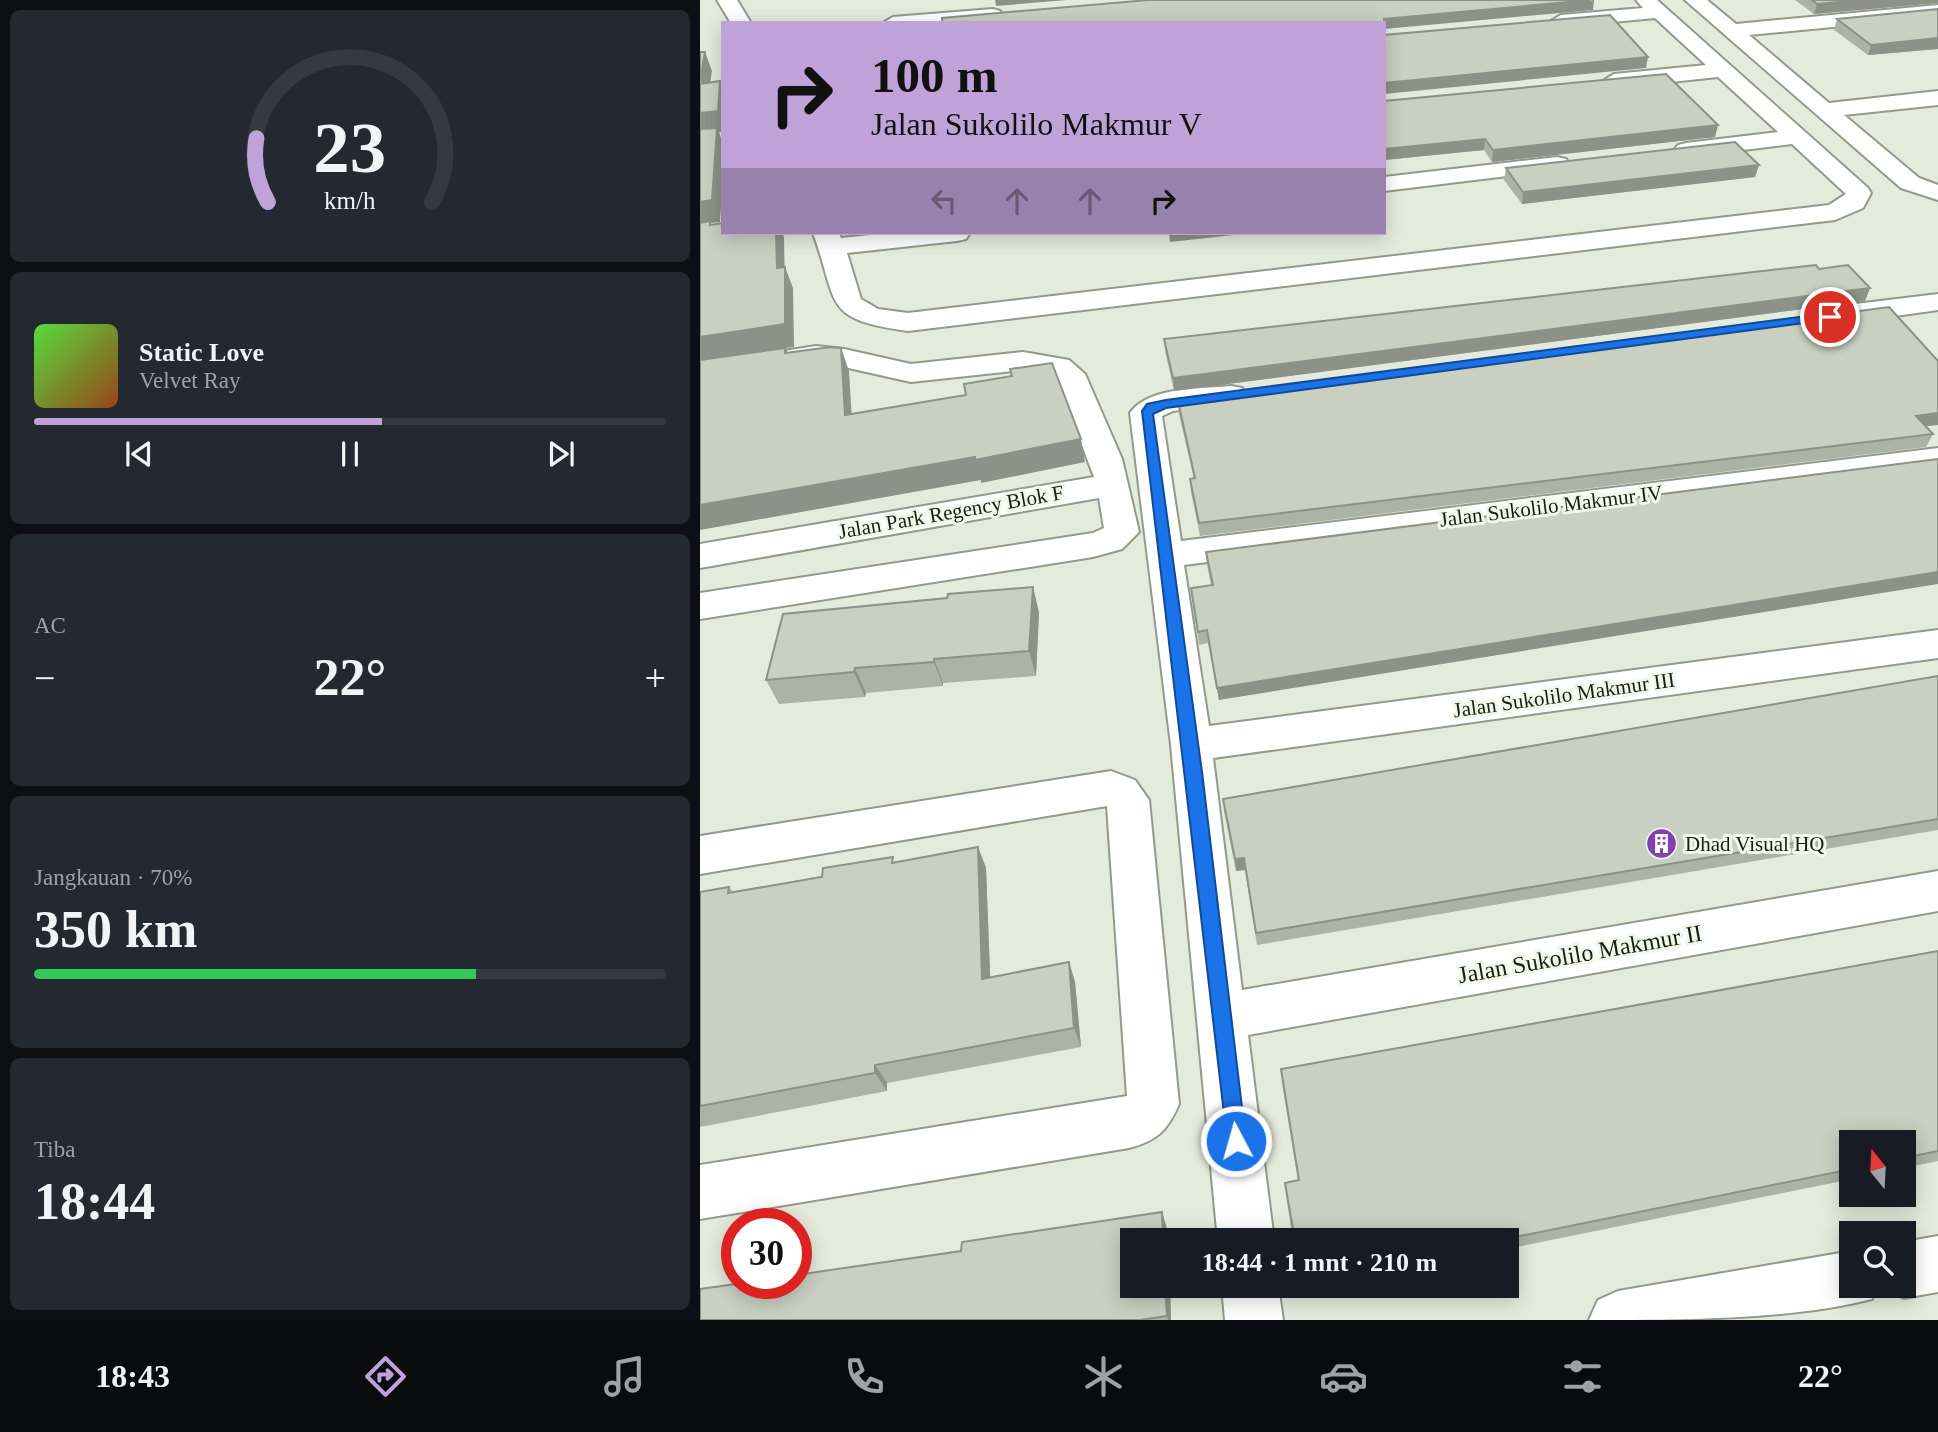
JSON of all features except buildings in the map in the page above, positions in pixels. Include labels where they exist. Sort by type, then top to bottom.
[{"type":"street","points":[[727,0],[740,21]]},
{"type":"street","points":[[1695,0],[1910,183],[1938,192]]},
{"type":"street","points":[[920,235],[829,240],[844,299],[855,311],[908,322],[1835,212],[1854,203],[1859,194],[1653,6],[1536,24]]},
{"type":"street","points":[[1731,31],[1938,12]]},
{"type":"street","points":[[918,21],[1017,13]]},
{"type":"street","points":[[1588,84],[1723,70]]},
{"type":"street","points":[[1825,110],[1938,98]]},
{"type":"street","points":[[1658,153],[1795,137]]},
{"type":"street","points":[[1386,184],[1576,162]]},
{"type":"street","points":[[1814,319],[1938,302]]},
{"type":"street","points":[[700,373],[813,355],[851,357],[871,367],[898,373],[925,374],[1022,362],[1064,366],[1097,436],[1112,485],[1122,532],[1110,541],[1083,546],[700,606]]},
{"type":"street","points":[[1245,1228],[1191,745],[1146,413],[1151,407],[1265,391]]},
{"type":"street","name":"Jalan Sukolilo Makmur IV","points":[[1165,555],[1938,458]]},
{"type":"street","name":"Jalan Park Regency Blok F","points":[[703,556],[1112,485]]},
{"type":"street","points":[[700,591],[703,556]]},
{"type":"street","name":"Jalan Sukolilo Makmur III","points":[[1191,745],[1938,644]]},
{"type":"street","points":[[700,855],[1090,790],[1112,787],[1122,792],[1128,800],[1153,1104],[1141,1119],[1129,1122],[700,1192]]},
{"type":"street","name":"Jalan Sukolilo Makmur II","points":[[1223,1016],[1938,891]]},
{"type":"street","points":[[1916,1268],[1938,1264]]},
{"type":"street","points":[[1618,1320],[1839,1281]]},
{"type":"street","points":[[1251,1298],[1254,1320]]},
{"type":"place","name":"Dhad Visual HQ","points":[[1662,844]]},
{"type":"route","points":[[1236,1141],[1194,772],[1146,413],[1151,407],[1166,404],[1830,317]]}]
